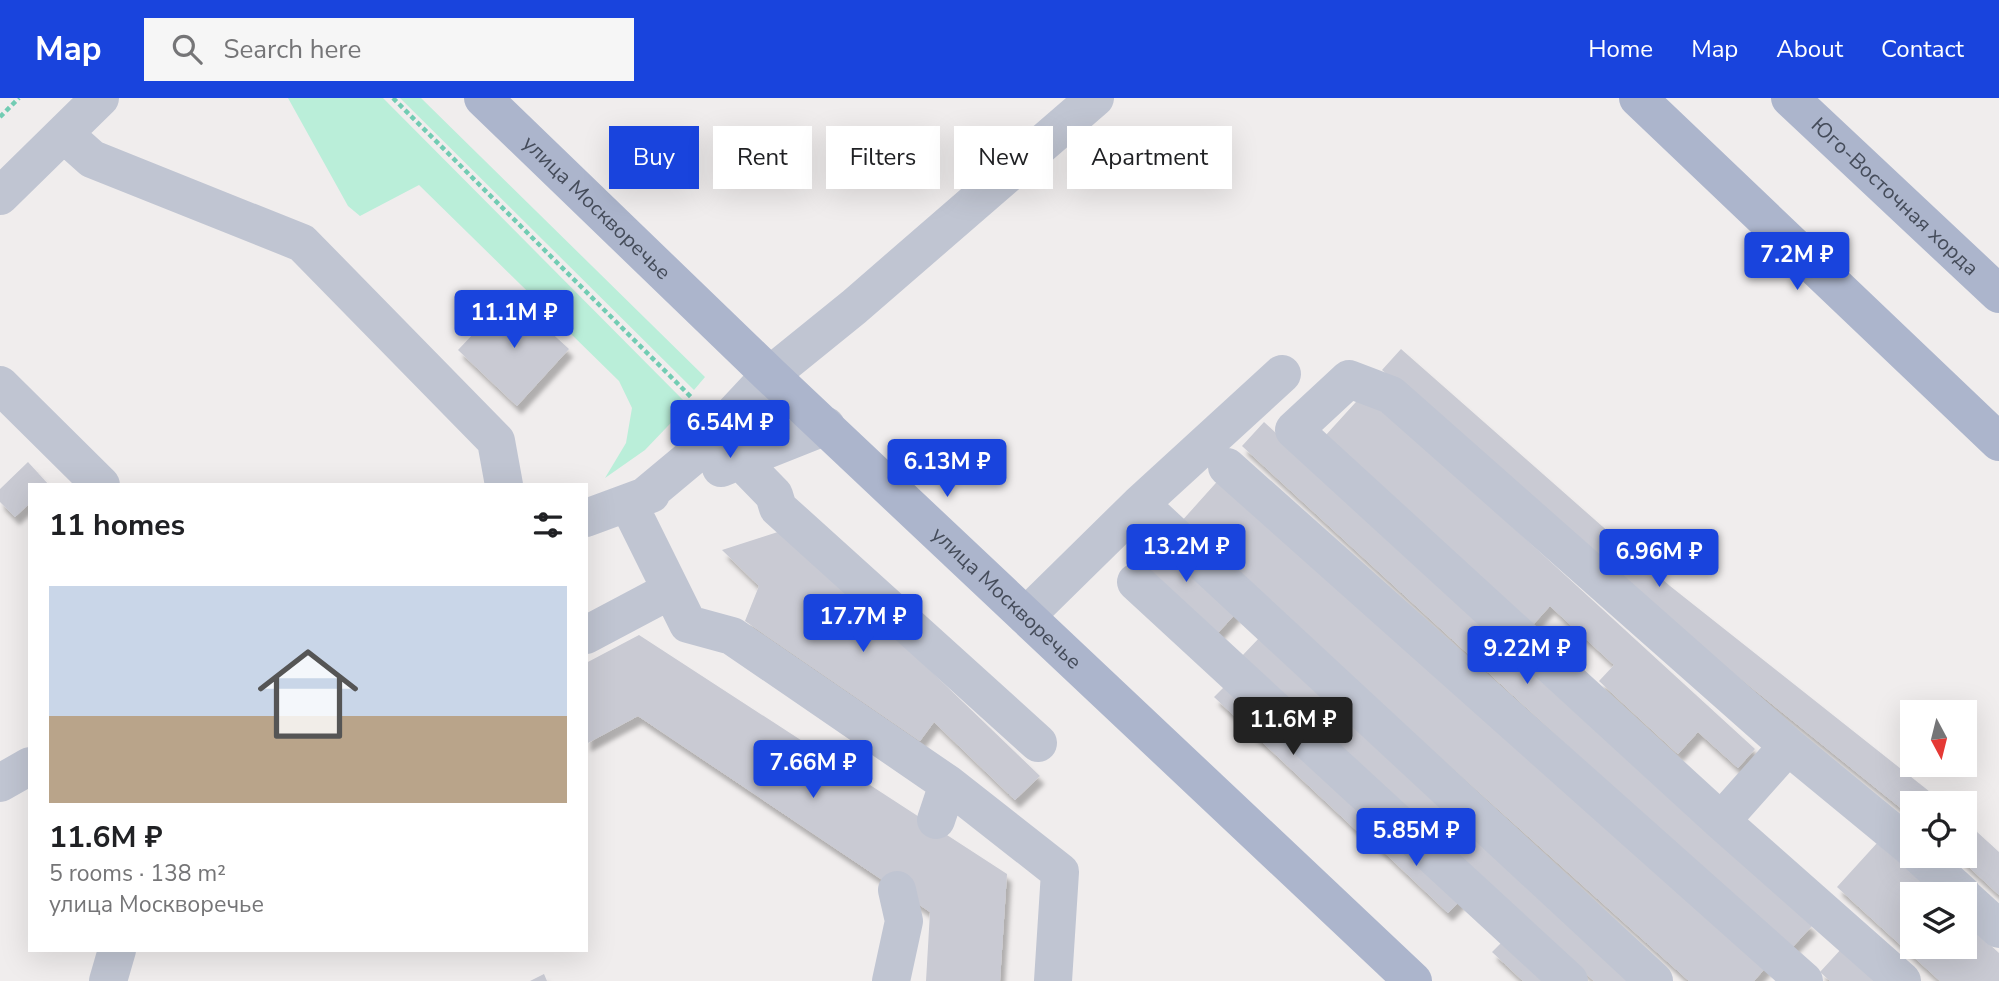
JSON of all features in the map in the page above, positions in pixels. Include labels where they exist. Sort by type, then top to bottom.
[{"type":"main road","name":"улица Москворечье","points":[[483,98],[770,375],[1413,981]]},
{"type":"main road","points":[[1638,98],[1999,442]]},
{"type":"main road","name":"Юго-Восточная хорда","points":[[1790,98],[1999,295]]},
{"type":"street","points":[[0,196],[100,98]]},
{"type":"street","points":[[636,500],[699,451],[770,375],[854,307],[1095,98]]},
{"type":"street","points":[[64,134],[92,159],[302,243],[496,441],[504,483]]},
{"type":"street","points":[[1026,615],[1140,504],[1282,374]]},
{"type":"street","points":[[1900,838],[1788,746],[1391,395],[1349,379],[1294,430],[1721,821],[1902,981]]},
{"type":"street","points":[[0,385],[97,483]]},
{"type":"street","points":[[588,517],[826,426]]},
{"type":"street","points":[[740,460],[774,495],[778,508],[1038,743]]},
{"type":"street","points":[[1227,467],[1788,976]]},
{"type":"street","points":[[636,500],[669,591],[688,624],[732,636],[948,784],[1060,873],[1053,981]]},
{"type":"street","points":[[1140,504],[1654,981]]},
{"type":"street","points":[[1136,582],[1569,981]]},
{"type":"street","points":[[588,634],[669,591]]},
{"type":"street","points":[[1721,821],[1788,746]]},
{"type":"street","points":[[0,783],[28,767]]},
{"type":"street","points":[[936,820],[948,784]]},
{"type":"street","points":[[1933,868],[1948,882]]},
{"type":"street","points":[[891,981],[904,921],[897,890]]},
{"type":"street","points":[[1977,909],[1999,929]]},
{"type":"street","points":[[108,981],[116,952]]},
{"type":"path","points":[[0,117],[19,98]]},
{"type":"path","points":[[393,98],[692,398]]},
{"type":"green space","points":[[288,98],[383,98],[688,405],[645,450],[605,478],[626,443],[632,408],[619,381],[419,185],[360,216],[348,206]]},
{"type":"green space","points":[[400,98],[421,98],[705,377],[694,390]]},
{"type":"building","points":[[510,295],[569,349],[517,406],[458,350]]},
{"type":"building","points":[[1401,349],[1670,586],[1900,768],[1900,777],[1911,777],[1929,791],[1900,791],[1900,807],[1652,607],[1382,370]]},
{"type":"building","points":[[1365,392],[1755,749],[1738,768],[1698,732],[1678,754],[1599,681],[1614,665],[1550,606],[1532,626],[1325,436]]},
{"type":"building","points":[[1264,422],[1812,926],[1790,950],[1242,446]]},
{"type":"building","points":[[28,462],[47,483],[28,483],[28,505],[15,517],[0,502],[0,489]]},
{"type":"building","points":[[1223,475],[1768,965],[1754,981],[1689,981],[1180,523]]},
{"type":"building","points":[[784,530],[1040,776],[1015,800],[934,722],[920,741],[745,621],[759,586],[722,550]]},
{"type":"building","points":[[1156,535],[1239,610],[1217,634],[1134,559]]},
{"type":"building","points":[[639,635],[1007,874],[1000,981],[926,981],[930,912],[638,716],[588,743],[588,662]]},
{"type":"building","points":[[1261,636],[1640,981],[1594,981],[1240,658]]},
{"type":"building","points":[[1229,682],[1372,817],[1358,832],[1214,697]]},
{"type":"building","points":[[1384,823],[1463,898],[1448,913],[1370,839]]},
{"type":"building","points":[[1977,832],[1999,852],[1999,895],[1970,868],[1977,868]]},
{"type":"building","points":[[1878,842],[1900,862],[1900,868],[1906,868],[1922,882],[1900,882],[1900,944],[1837,887]]},
{"type":"building","points":[[1977,933],[1999,953],[1999,981],[1940,981],[1916,959],[1977,959]]},
{"type":"building","points":[[1507,937],[1553,981],[1523,981],[1492,952]]},
{"type":"building","points":[[1843,947],[1880,981],[1830,981],[1820,972]]},
{"type":"building","points":[[544,974],[547,981],[530,981]]}]
